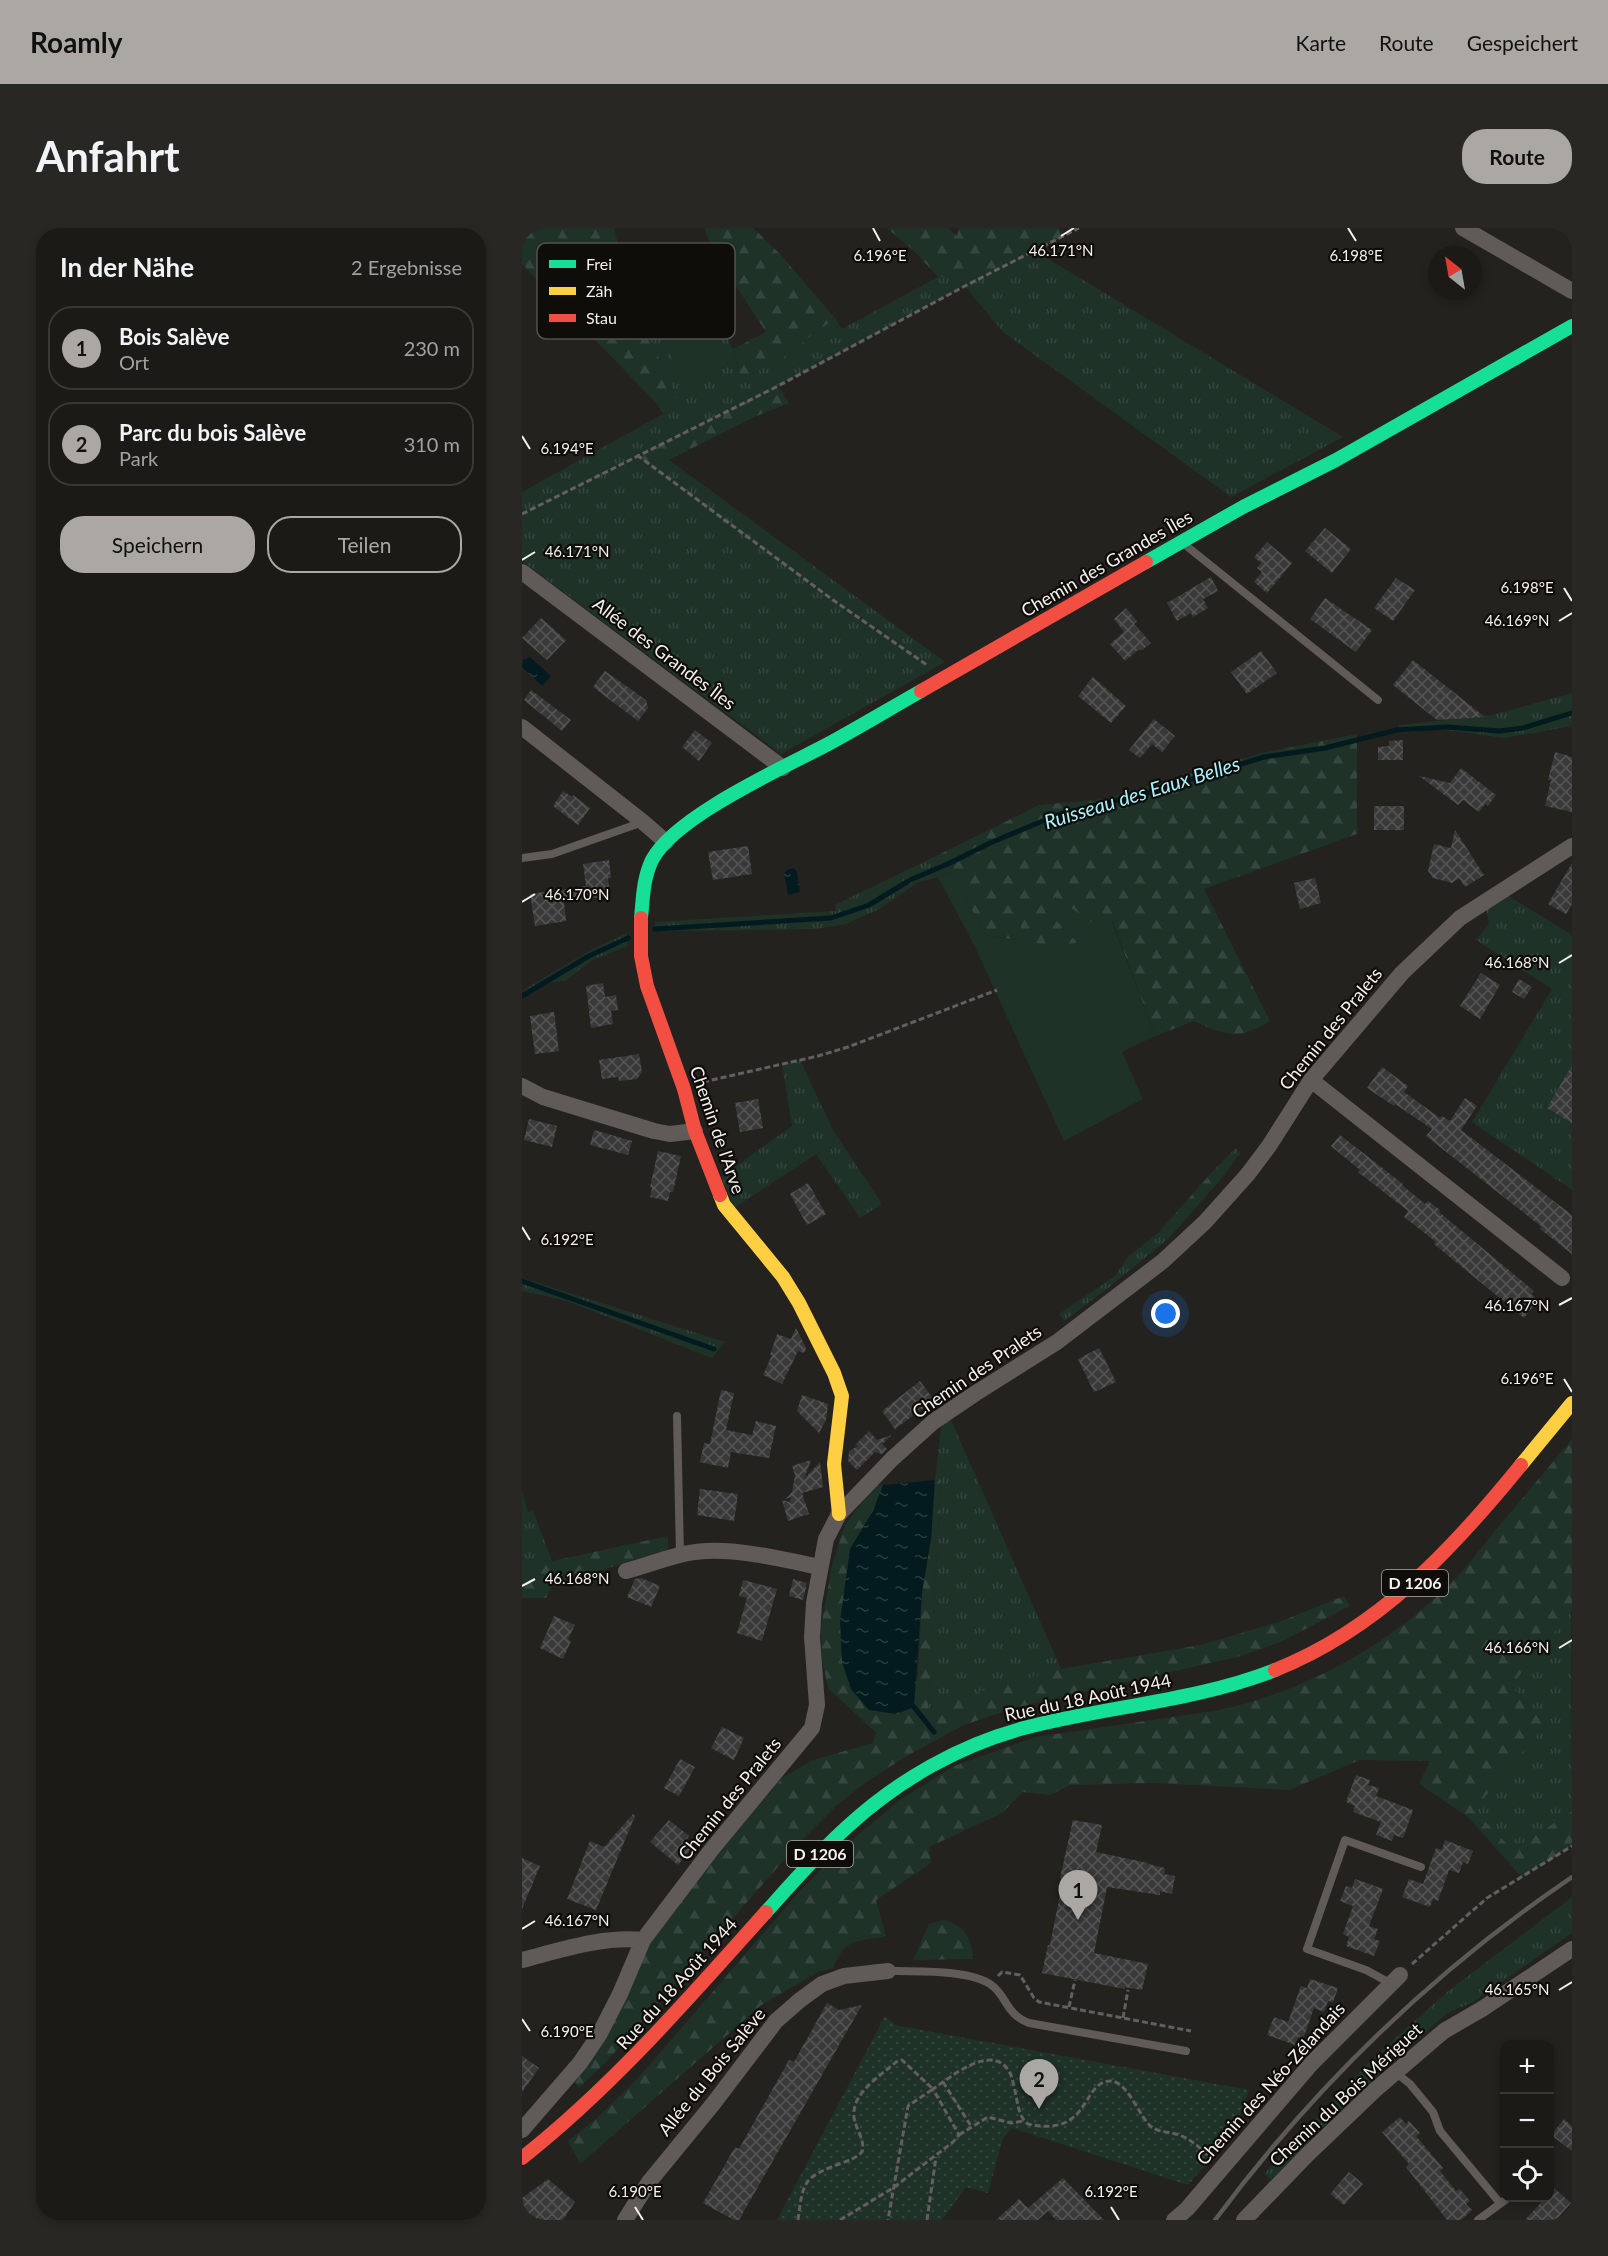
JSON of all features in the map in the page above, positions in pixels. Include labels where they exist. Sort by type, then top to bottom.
[{"type":"street","points":[[1463,228],[1572,291]]},
{"type":"street","name":"Chemin des Grandes Îles","points":[[666,842],[709,809],[940,680],[1181,541],[1336,460],[1572,326]]},
{"type":"street","name":"Allée des Grandes Îles","points":[[522,572],[783,768]]},
{"type":"street","points":[[522,727],[666,842]]},
{"type":"street","name":"Chemin de l'Arve","points":[[666,842],[653,860],[645,880],[640,931],[641,956],[650,996],[684,1089],[695,1131],[724,1205],[737,1224],[783,1277],[804,1311],[834,1373],[842,1396],[834,1464],[839,1514]]},
{"type":"street","name":"Chemin des Pralets","points":[[522,2130],[580,2062],[599,2035],[620,1994],[643,1940],[712,1849],[764,1789],[812,1728],[817,1706],[812,1621],[826,1539],[839,1514],[892,1459],[933,1422],[1057,1342],[1163,1261],[1205,1222],[1248,1174],[1269,1146],[1311,1080],[1394,981],[1460,918],[1572,846]]},
{"type":"street","points":[[1311,1080],[1562,1278]]},
{"type":"street","points":[[522,1086],[552,1100],[654,1131],[670,1134],[695,1131]]},
{"type":"street","name":"Rue du 18 Août 1944","points":[[522,2158],[598,2096],[814,1859],[854,1820],[893,1790],[953,1755],[1001,1734],[1029,1726],[1204,1691],[1277,1669],[1315,1653],[1360,1627],[1421,1578],[1467,1529],[1572,1403]]},
{"type":"street","points":[[626,1571],[680,1555],[708,1551],[820,1567]]},
{"type":"street","points":[[522,1960],[596,1942],[626,1938],[643,1940]]},
{"type":"street","name":"Chemin du Bois Mériguet","points":[[1244,2220],[1307,2155],[1395,2072],[1444,2031],[1482,2009],[1572,1949]]},
{"type":"street","name":"Allée du Bois Salève","points":[[625,2220],[649,2182],[713,2104],[776,2021],[811,1991],[830,1980],[861,1973],[888,1971]]},
{"type":"street","name":"Chemin des Néo-Zélandais","points":[[1174,2220],[1187,2209],[1311,2064],[1395,1979]]},
{"type":"lane","points":[[1181,541],[1378,700]]},
{"type":"lane","points":[[522,858],[552,854],[643,822]]},
{"type":"lane","points":[[676,1416],[680,1555]]},
{"type":"lane","points":[[1395,1979],[1307,1949],[1345,1840],[1421,1867]]},
{"type":"lane","points":[[888,1971],[946,1973],[976,1978],[990,1984],[1012,2013],[1029,2023],[1186,2051]]},
{"type":"lane","points":[[1395,2072],[1410,2084],[1433,2112],[1440,2131],[1500,2196]]},
{"type":"lane","points":[[1478,2220],[1501,2202]]},
{"type":"path","points":[[522,514],[778,386],[1079,228]]},
{"type":"path","points":[[637,455],[833,600],[932,669],[940,680]]},
{"type":"path","points":[[684,1089],[709,1080],[818,1056],[848,1047],[997,990]]},
{"type":"path","points":[[1395,1979],[1487,1898],[1572,1846]]},
{"type":"path","points":[[990,1984],[1002,1972],[1020,1975],[1038,2001],[1191,2031]]},
{"type":"path","points":[[1069,2007],[1075,1980]]},
{"type":"path","points":[[1123,2018],[1128,1990]]},
{"type":"path","points":[[888,2220],[908,2106],[977,2062],[990,2060],[1006,2067],[1011,2076],[1020,2113],[1028,2124],[1048,2128],[1063,2125],[1075,2116],[1099,2086],[1107,2082],[1114,2082],[1122,2086],[1152,2128],[1184,2137],[1222,2167]]},
{"type":"path","points":[[798,2220],[803,2191],[808,2180],[820,2171],[853,2159],[863,2150],[853,2116],[854,2106],[861,2093],[900,2061],[905,2061],[933,2089],[960,2134]]},
{"type":"path","points":[[943,2082],[972,2126]]},
{"type":"path","points":[[840,2220],[893,2188],[936,2157],[960,2134],[988,2117],[1011,2122],[1024,2121]]},
{"type":"path","points":[[927,2220],[936,2157]]},
{"type":"green space","points":[[522,228],[614,228],[618,243],[537,243],[537,280],[522,264]]},
{"type":"green space","points":[[704,228],[753,228],[780,254],[835,318],[785,356],[741,380],[733,349],[766,332],[735,284],[735,243],[710,243]]},
{"type":"green space","points":[[887,228],[948,228],[957,236],[959,228],[1059,228],[1065,236],[986,277],[981,269],[958,276],[938,277],[913,250]]},
{"type":"green space","points":[[1035,251],[1343,437],[1231,497],[1003,332],[965,286],[778,386],[637,455],[653,467],[669,460],[945,662],[781,754],[522,561],[522,492],[663,414],[658,405],[676,397],[650,339],[728,339],[733,349],[741,380],[785,356],[835,318],[842,329],[938,277],[958,276],[981,269],[986,277]]},
{"type":"green space","points":[[594,339],[650,339],[677,398],[658,405]]},
{"type":"green space","points":[[663,339],[715,339],[728,366],[686,386]]},
{"type":"green space","points":[[778,386],[789,403],[754,417],[653,468],[637,455]]},
{"type":"green space","points":[[1572,693],[1572,726],[1504,738],[1439,729],[1400,733],[1399,725],[1492,715]]},
{"type":"green space","points":[[1357,734],[1357,834],[1204,889],[1270,1021],[1249,1031],[1232,1034],[1194,1021],[1155,1036],[1113,922],[1100,929],[1055,897],[1077,942],[1067,949],[986,935],[940,854],[1039,805],[1104,799],[1262,753]]},
{"type":"green space","points":[[940,854],[951,873],[917,883],[879,909],[846,924],[815,929],[655,931],[655,922],[837,911],[835,905]]},
{"type":"green space","points":[[951,873],[986,935],[1011,940],[1008,921],[1019,918],[1024,941],[1067,949],[1077,942],[1044,908],[1055,897],[1100,928],[1112,922],[1155,1036],[1122,1052],[1143,1099],[1064,1141],[974,945],[938,877]]},
{"type":"green space","points":[[1507,895],[1572,935],[1572,1190],[1472,1122],[1552,989],[1476,940],[1489,924],[1486,909]]},
{"type":"green space","points":[[627,933],[628,946],[592,960],[565,981],[544,983],[522,998],[522,991],[589,951]]},
{"type":"green space","points":[[800,1060],[833,1130],[882,1204],[860,1218],[816,1154],[734,1208],[721,1177],[792,1126],[782,1064]]},
{"type":"green space","points":[[1236,1148],[1240,1153],[1222,1178],[1213,1171]]},
{"type":"green space","points":[[1213,1171],[1222,1178],[1169,1238],[1159,1232]]},
{"type":"green space","points":[[1159,1232],[1169,1238],[1064,1321],[1059,1314],[1115,1276],[1128,1257]]},
{"type":"green space","points":[[522,1278],[725,1342],[712,1358],[567,1301],[522,1291]]},
{"type":"green space","points":[[950,1418],[1061,1669],[966,1696],[928,1710],[941,1480],[935,1480],[941,1427]]},
{"type":"green space","points":[[1572,1439],[1572,1610],[1511,1686],[1546,1724],[1474,1810],[1513,1850],[1572,1811],[1572,1846],[1522,1877],[1468,1817],[1419,1784],[1430,1761],[1360,1760],[1289,1790],[1154,1783],[1070,1785],[1050,1795],[1023,1792],[1002,1813],[929,1847],[931,1863],[876,1900],[886,1937],[859,1940],[847,1946],[837,1958],[833,1968],[818,1972],[760,2006],[580,2164],[568,2141],[596,2119],[638,2078],[800,1891],[838,1852],[897,1802],[954,1766],[1036,1737],[1220,1710],[1283,1691],[1343,1664],[1399,1628],[1449,1585]]},
{"type":"green space","points":[[935,1480],[941,1480],[928,1710],[966,1696],[1061,1669],[1200,1645],[1279,1622],[1344,1596],[1350,1606],[1278,1643],[1241,1656],[1014,1708],[964,1725],[873,1777],[837,1805],[799,1843],[606,2062],[579,2088],[575,2083],[616,2017],[655,1929],[782,1778],[813,1760],[873,1743],[876,1733],[828,1688],[822,1659],[821,1627],[832,1565],[845,1525],[874,1486],[883,1485],[873,1511],[850,1549],[851,1689],[869,1710],[897,1714],[918,1677],[922,1592],[931,1539]]},
{"type":"green space","points":[[522,1492],[528,1512],[533,1511],[552,1561],[522,1558]]},
{"type":"green space","points":[[668,1536],[668,1549],[552,1586],[546,1598],[522,1598],[522,1558],[552,1561]]},
{"type":"green space","points":[[1571,1609],[1572,1811],[1513,1850],[1522,1877],[1468,1817],[1546,1724],[1511,1686]]},
{"type":"green space","points":[[1572,1897],[1572,1933],[1473,2002],[1447,2013],[1343,2107],[1271,2180],[1264,2174],[1371,2060],[1447,1992]]},
{"type":"green space","points":[[944,1920],[957,1925],[966,1934],[971,1945],[973,1959],[913,1960],[929,1924]]},
{"type":"green space","points":[[885,2016],[895,2025],[1249,2090],[1235,2130],[1188,2185],[1012,2128],[1003,2138],[988,2193],[966,2187],[942,2220],[777,2220]]},
{"type":"water","points":[[530,657],[551,676],[542,686],[522,667],[523,660]]},
{"type":"water","points":[[794,868],[797,872],[800,892],[788,895],[784,873]]},
{"type":"water","points":[[935,1480],[931,1539],[922,1592],[914,1707],[897,1714],[869,1710],[851,1689],[842,1662],[840,1621],[850,1549],[873,1511],[883,1485]]},
{"type":"building","points":[[1325,528],[1351,549],[1332,573],[1305,551]]},
{"type":"building","points":[[1267,542],[1292,563],[1267,593],[1254,582],[1262,572],[1257,568],[1261,563],[1254,557]]},
{"type":"building","points":[[1211,577],[1218,591],[1203,599],[1208,608],[1193,617],[1191,613],[1177,621],[1167,603]]},
{"type":"building","points":[[1396,578],[1415,590],[1393,621],[1374,608]]},
{"type":"building","points":[[1325,598],[1372,630],[1356,652],[1310,619]]},
{"type":"building","points":[[1126,608],[1137,621],[1134,624],[1151,643],[1125,661],[1110,644],[1124,632],[1114,619]]},
{"type":"building","points":[[541,618],[566,640],[547,660],[522,638]]},
{"type":"building","points":[[1261,651],[1277,673],[1247,694],[1231,672]]},
{"type":"building","points":[[1413,660],[1485,717],[1437,720],[1393,685]]},
{"type":"building","points":[[605,671],[646,700],[648,708],[638,721],[593,687]]},
{"type":"building","points":[[1093,677],[1126,706],[1111,723],[1078,696]]},
{"type":"building","points":[[531,690],[571,720],[562,731],[524,700]]},
{"type":"building","points":[[1154,719],[1175,736],[1162,752],[1152,744],[1140,758],[1129,750]]},
{"type":"building","points":[[695,730],[712,743],[699,761],[682,747]]},
{"type":"building","points":[[1403,740],[1403,760],[1378,760],[1378,747],[1389,746],[1389,741]]},
{"type":"building","points":[[1555,752],[1572,757],[1572,812],[1545,806]]},
{"type":"building","points":[[1461,768],[1496,795],[1488,806],[1485,804],[1479,812],[1463,800],[1458,805],[1419,776],[1450,783]]},
{"type":"building","points":[[563,791],[572,797],[573,795],[590,808],[578,825],[553,806]]},
{"type":"building","points":[[1374,806],[1404,806],[1404,830],[1374,830]]},
{"type":"building","points":[[1455,830],[1484,875],[1465,887],[1459,878],[1452,883],[1433,878],[1428,871],[1434,844],[1451,848]]},
{"type":"building","points":[[748,846],[752,874],[713,880],[708,852]]},
{"type":"building","points":[[609,860],[610,896],[564,902],[566,921],[535,926],[530,894],[586,886],[583,864]]},
{"type":"building","points":[[1572,863],[1572,904],[1566,914],[1548,904]]},
{"type":"building","points":[[1315,878],[1321,903],[1300,909],[1294,883]]},
{"type":"building","points":[[1481,973],[1500,985],[1480,1019],[1460,1006]]},
{"type":"building","points":[[1519,979],[1532,987],[1524,999],[1512,992]]},
{"type":"building","points":[[603,983],[605,997],[616,995],[618,1010],[611,1011],[613,1024],[591,1028],[586,986]]},
{"type":"building","points":[[554,1012],[559,1051],[535,1054],[530,1016]]},
{"type":"building","points":[[639,1054],[642,1072],[637,1079],[619,1081],[618,1077],[602,1079],[599,1060]]},
{"type":"building","points":[[1572,1065],[1572,1123],[1547,1108]]},
{"type":"building","points":[[1382,1067],[1408,1086],[1404,1092],[1440,1118],[1442,1116],[1450,1121],[1465,1098],[1477,1106],[1461,1130],[1572,1215],[1572,1254],[1540,1229],[1542,1227],[1426,1136],[1432,1129],[1367,1088]]},
{"type":"building","points":[[758,1099],[763,1128],[740,1132],[735,1103]]},
{"type":"building","points":[[529,1119],[557,1126],[552,1147],[524,1140]]},
{"type":"building","points":[[594,1130],[632,1141],[628,1155],[590,1145]]},
{"type":"building","points":[[1340,1135],[1425,1204],[1428,1201],[1440,1210],[1439,1212],[1534,1291],[1531,1294],[1538,1300],[1524,1318],[1434,1244],[1436,1242],[1404,1217],[1408,1211],[1358,1172],[1360,1170],[1331,1146]]},
{"type":"building","points":[[658,1151],[681,1156],[673,1192],[670,1192],[668,1201],[650,1197]]},
{"type":"building","points":[[808,1183],[826,1214],[807,1225],[790,1194]]},
{"type":"building","points":[[796,1328],[806,1348],[804,1353],[798,1351],[782,1384],[763,1375],[772,1355],[770,1355],[777,1334],[791,1339]]},
{"type":"building","points":[[1099,1348],[1116,1382],[1094,1392],[1078,1359]]},
{"type":"building","points":[[920,1381],[934,1400],[895,1429],[882,1411]]},
{"type":"building","points":[[721,1390],[734,1393],[726,1430],[752,1435],[756,1421],[776,1426],[769,1458],[731,1452],[728,1468],[700,1462],[704,1443],[710,1444]]},
{"type":"building","points":[[802,1395],[828,1404],[826,1420],[819,1433],[797,1411]]},
{"type":"building","points":[[869,1431],[877,1440],[892,1435],[882,1444],[887,1449],[882,1454],[875,1452],[857,1470],[848,1461],[849,1451],[858,1446],[855,1445]]},
{"type":"building","points":[[811,1460],[804,1479],[820,1462],[823,1487],[802,1493],[809,1514],[788,1521],[782,1500],[790,1502],[791,1497],[785,1499],[792,1492],[795,1475],[792,1466]]},
{"type":"building","points":[[700,1489],[738,1494],[734,1521],[697,1515]]},
{"type":"building","points":[[641,1578],[660,1586],[651,1607],[627,1597],[635,1579]]},
{"type":"building","points":[[793,1579],[807,1583],[803,1600],[789,1596]]},
{"type":"building","points":[[743,1580],[777,1589],[762,1641],[737,1633],[747,1598],[739,1596]]},
{"type":"building","points":[[554,1616],[575,1625],[568,1639],[571,1641],[563,1659],[540,1648]]},
{"type":"building","points":[[722,1727],[744,1738],[734,1760],[711,1748]]},
{"type":"building","points":[[680,1759],[695,1767],[679,1796],[664,1788]]},
{"type":"building","points":[[1356,1775],[1370,1780],[1368,1785],[1379,1788],[1376,1796],[1413,1810],[1403,1838],[1394,1835],[1392,1841],[1376,1835],[1381,1822],[1353,1812],[1355,1806],[1346,1802]]},
{"type":"building","points":[[633,1814],[635,1816],[596,1910],[567,1899],[590,1841],[604,1847]]},
{"type":"building","points":[[669,1820],[689,1836],[686,1841],[693,1847],[678,1865],[650,1842]]},
{"type":"building","points":[[1073,1820],[1102,1825],[1096,1852],[1165,1868],[1164,1874],[1175,1876],[1172,1894],[1160,1891],[1160,1895],[1107,1887],[1094,1953],[1148,1964],[1142,1990],[1125,1987],[1125,1989],[1042,1973],[1048,1945],[1050,1945],[1063,1879],[1060,1878]]},
{"type":"building","points":[[1445,1840],[1473,1851],[1468,1864],[1463,1862],[1459,1873],[1449,1870],[1438,1901],[1433,1899],[1430,1907],[1402,1897],[1409,1879],[1423,1884],[1436,1848],[1442,1850]]},
{"type":"building","points":[[522,1858],[540,1866],[522,1909]]},
{"type":"building","points":[[1355,1879],[1383,1889],[1369,1926],[1378,1929],[1374,1939],[1380,1941],[1374,1956],[1346,1946],[1349,1937],[1343,1934],[1353,1906],[1340,1901],[1346,1886],[1352,1888]]},
{"type":"building","points":[[1310,1979],[1338,1988],[1333,2002],[1328,2001],[1324,2012],[1314,2008],[1303,2039],[1298,2037],[1295,2045],[1267,2035],[1274,2017],[1288,2022],[1301,1986],[1307,1988]]},
{"type":"building","points":[[827,2003],[839,2010],[862,2005],[739,2220],[734,2220],[703,2203],[735,2147],[739,2149],[789,2060],[794,2062]]},
{"type":"building","points":[[522,2056],[539,2068],[522,2092]]},
{"type":"building","points":[[1400,2117],[1406,2124],[1409,2121],[1420,2133],[1416,2136],[1443,2168],[1440,2171],[1456,2191],[1460,2189],[1470,2201],[1466,2204],[1472,2210],[1461,2220],[1447,2220],[1406,2167],[1409,2164],[1382,2132]]},
{"type":"building","points":[[1564,2119],[1572,2126],[1572,2151],[1554,2137],[1554,2131]]},
{"type":"building","points":[[1349,2172],[1363,2184],[1344,2205],[1330,2194]]},
{"type":"building","points":[[1063,2178],[1104,2220],[1056,2220],[1048,2211],[1038,2220],[996,2220],[1019,2199],[1028,2208]]},
{"type":"building","points":[[548,2179],[575,2202],[563,2220],[522,2220],[522,2198]]},
{"type":"building","points":[[1554,2188],[1571,2203],[1556,2220],[1525,2220],[1541,2202],[1554,2202]]},
{"type":"waterway","name":"Ruisseau des Eaux Belles","points":[[655,929],[831,918],[869,905],[910,880],[1057,815],[1143,794],[1264,757],[1325,748],[1397,730],[1447,727],[1500,731],[1523,728],[1572,713]]},
{"type":"waterway","name":"Ruisseau des Eaux Belles","points":[[522,996],[589,956],[628,938]]},
{"type":"waterway","points":[[522,1281],[714,1349]]},
{"type":"waterway","points":[[914,1707],[934,1732]]},
{"type":"railway","points":[[1215,2220],[1293,2123],[1379,2034],[1472,1951],[1572,1877]]},
{"type":"traffic: fast","points":[[1146,562],[1243,507],[1336,460],[1572,326]]},
{"type":"traffic: fast","points":[[641,918],[645,881],[652,860],[664,843],[683,827],[733,794],[830,743],[921,691]]},
{"type":"traffic: fast","points":[[766,1912],[805,1868],[867,1810],[909,1779],[955,1754],[1003,1734],[1028,1727],[1215,1689],[1275,1670]]},
{"type":"traffic: slow","points":[[720,1195],[724,1205],[783,1277],[799,1303],[834,1373],[842,1396],[834,1464],[839,1514]]},
{"type":"traffic: slow","points":[[1521,1465],[1572,1403]]},
{"type":"traffic: jam","points":[[921,691],[1146,562]]},
{"type":"traffic: jam","points":[[641,918],[641,956],[647,986],[684,1089],[695,1131],[720,1195]]},
{"type":"traffic: jam","points":[[1275,1670],[1312,1653],[1347,1633],[1380,1610],[1440,1556],[1495,1497],[1521,1465]]},
{"type":"traffic: jam","points":[[522,2158],[588,2101],[649,2041],[766,1912]]},
{"type":"place","name":"Bois Salève","points":[[1078,1920]]},
{"type":"place","name":"Parc du bois Salève","points":[[1039,2109]]}]
